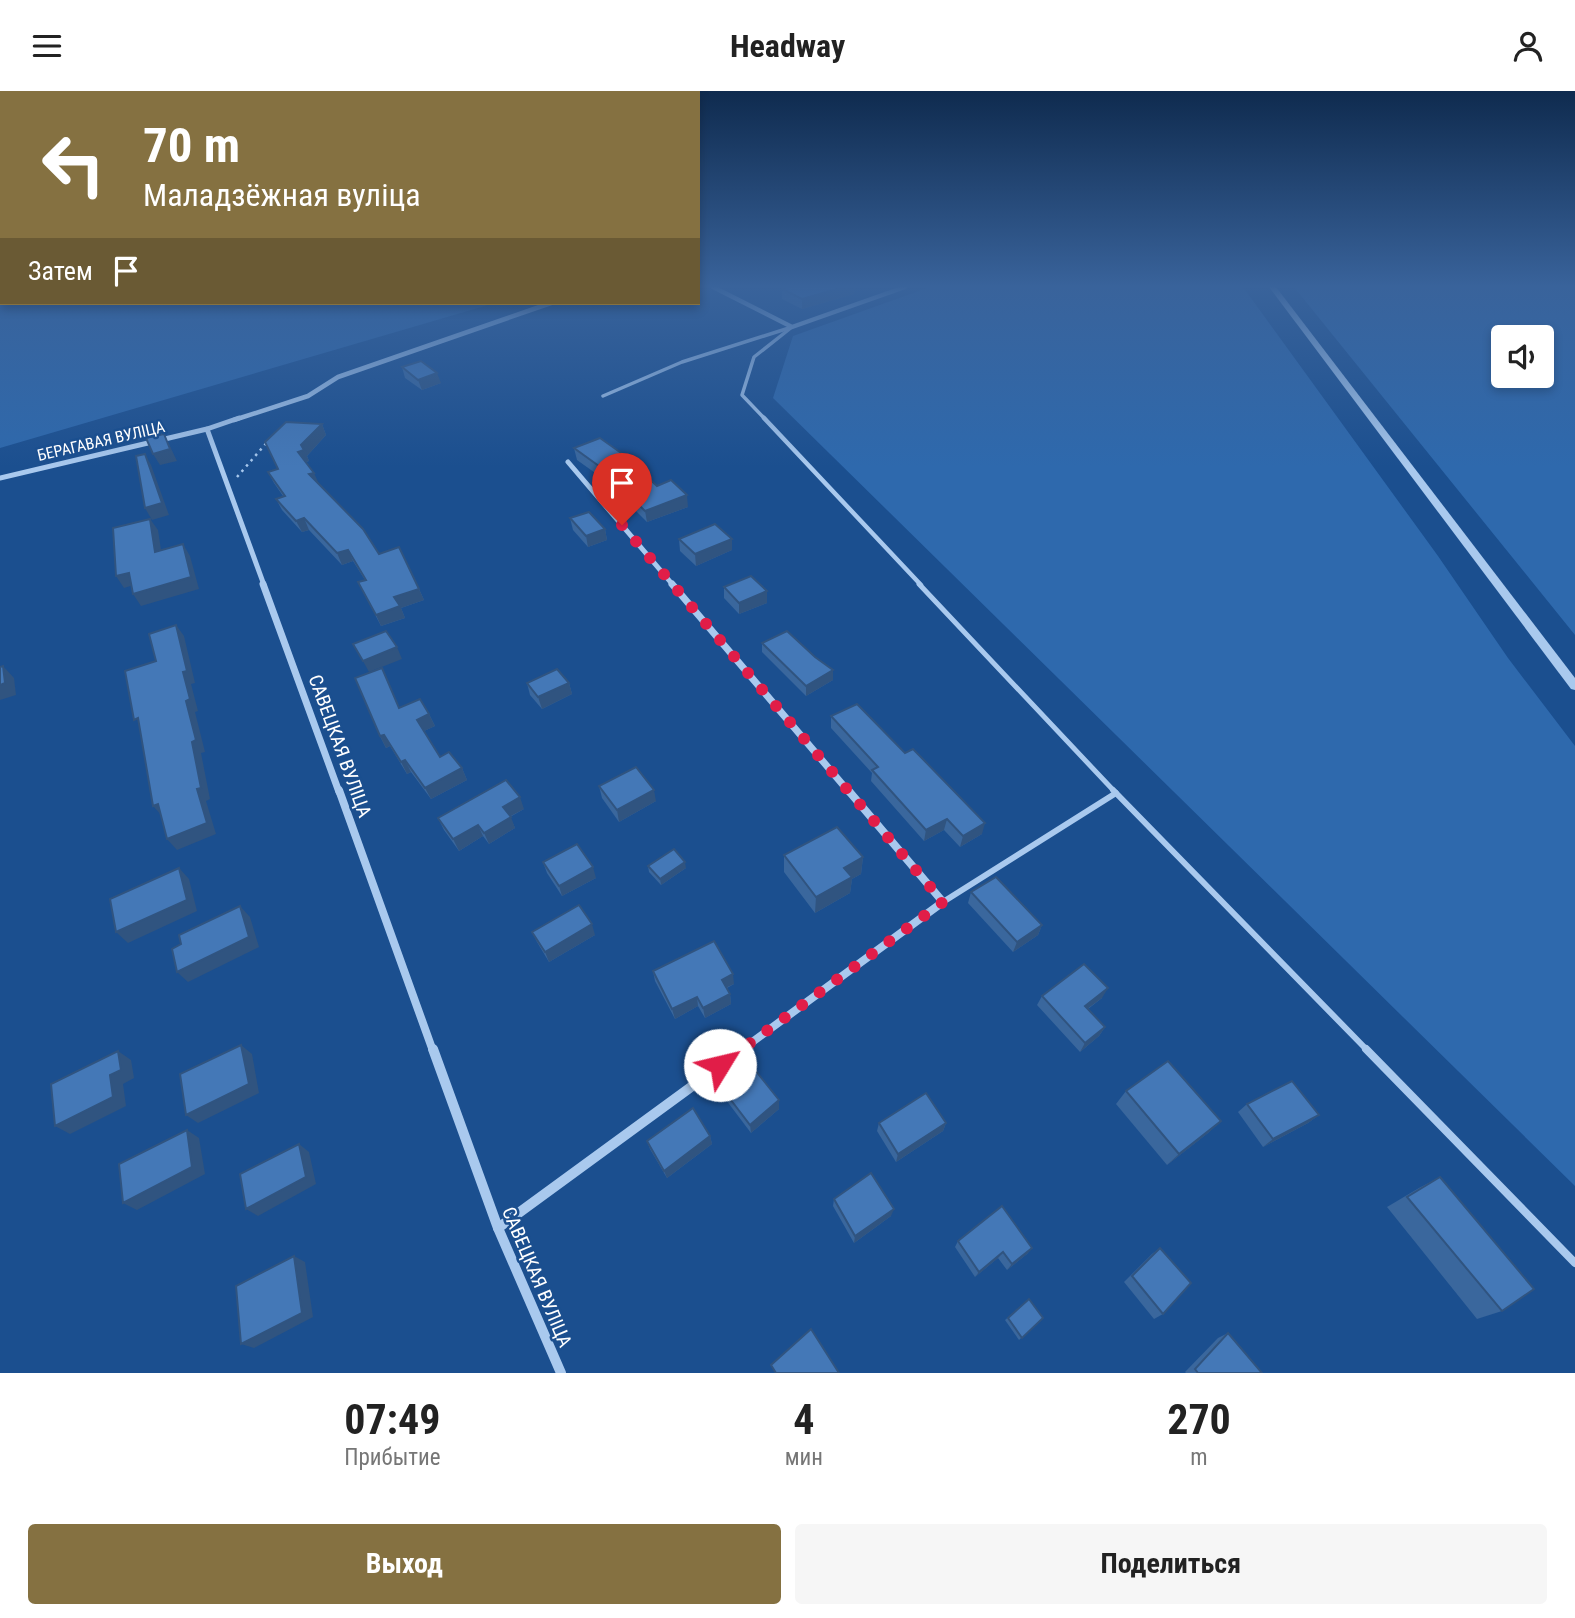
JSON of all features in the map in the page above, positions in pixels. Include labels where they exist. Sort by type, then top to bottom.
[{"type":"street","points":[[207,429],[308,396],[338,377],[423,347]]},
{"type":"street","points":[[1317,347],[1575,686]]},
{"type":"street","name":"БЕРАГАВАЯ ВУЛІЦА","points":[[0,478],[207,429]]},
{"type":"street","name":"САВЕЦКАЯ ВУЛІЦА","points":[[207,429],[498,1229],[561,1373]]},
{"type":"street","points":[[498,1229],[943,902],[568,462]]},
{"type":"lane","points":[[603,395],[682,362],[730,347]]},
{"type":"lane","points":[[766,347],[754,356],[742,395],[1116,793],[1575,1263]]},
{"type":"lane","points":[[943,902],[1116,793]]},
{"type":"path","points":[[229,486],[273,436]]},
{"type":"shaded area","points":[[0,347],[345,347],[0,448]]},
{"type":"shaded area","points":[[790,347],[1286,347],[1438,556],[1508,658],[1575,746],[1575,1186],[773,398]]},
{"type":"shaded area","points":[[1342,347],[1491,347],[1491,388],[1554,388],[1554,347],[1575,347],[1575,635]]},
{"type":"building","points":[[421,361],[437,373],[418,380],[402,367]]},
{"type":"building","points":[[286,422],[322,424],[301,445],[304,450],[298,452],[314,473],[309,474],[363,529],[379,554],[399,547],[419,589],[394,597],[400,606],[376,615],[358,582],[366,580],[348,550],[337,553],[304,518],[296,521],[276,499],[285,496],[268,472],[278,469],[265,442]]},
{"type":"building","points":[[164,434],[170,449],[153,454],[146,438]]},
{"type":"building","points":[[600,438],[624,455],[657,486],[671,480],[687,495],[645,511],[603,469],[574,448]]},
{"type":"building","points":[[145,454],[162,503],[145,508],[136,456]]},
{"type":"building","points":[[589,512],[605,529],[586,536],[570,518]]},
{"type":"building","points":[[150,519],[155,552],[183,544],[191,577],[133,594],[129,573],[116,576],[113,528]]},
{"type":"building","points":[[715,524],[732,539],[695,554],[679,539]]},
{"type":"building","points":[[751,576],[767,591],[739,603],[724,587]]},
{"type":"building","points":[[176,625],[187,671],[183,672],[190,699],[186,701],[196,740],[192,742],[201,788],[197,789],[207,823],[167,839],[158,804],[153,806],[138,718],[134,720],[125,671],[156,661],[149,634]]},
{"type":"building","points":[[386,631],[397,647],[363,661],[353,644]]},
{"type":"building","points":[[787,631],[833,670],[806,686],[762,643]]},
{"type":"building","points":[[3,666],[5,683],[0,685],[0,667]]},
{"type":"building","points":[[382,668],[399,708],[420,699],[429,714],[417,720],[440,757],[449,752],[462,768],[425,788],[405,760],[401,762],[384,735],[380,736],[355,678]]},
{"type":"building","points":[[557,669],[569,683],[538,697],[527,683]]},
{"type":"building","points":[[857,704],[905,753],[913,749],[985,823],[963,836],[947,819],[926,830],[872,770],[878,767],[831,716]]},
{"type":"building","points":[[636,767],[654,790],[617,810],[599,786]]},
{"type":"building","points":[[506,780],[520,797],[503,807],[511,817],[484,833],[478,825],[453,839],[438,818]]},
{"type":"building","points":[[837,827],[863,857],[844,868],[852,877],[816,897],[784,855]]},
{"type":"building","points":[[577,844],[593,867],[559,886],[543,862]]},
{"type":"building","points":[[674,849],[685,862],[660,879],[648,866]]},
{"type":"building","points":[[179,868],[187,900],[116,932],[110,899]]},
{"type":"building","points":[[996,877],[1042,925],[1017,942],[971,892]]},
{"type":"building","points":[[579,905],[592,924],[545,952],[532,932]]},
{"type":"building","points":[[240,906],[249,937],[177,972],[172,949],[181,944],[179,935]]},
{"type":"building","points":[[714,941],[733,974],[722,980],[730,994],[703,1008],[697,997],[672,1009],[653,971]]},
{"type":"building","points":[[1084,964],[1108,988],[1085,1006],[1105,1027],[1085,1043],[1042,996]]},
{"type":"building","points":[[241,1045],[249,1084],[186,1115],[180,1074]]},
{"type":"building","points":[[118,1051],[121,1070],[110,1075],[113,1097],[55,1126],[51,1084]]},
{"type":"building","points":[[747,1060],[779,1100],[750,1125],[718,1083]]},
{"type":"building","points":[[1168,1061],[1221,1121],[1179,1154],[1126,1091]]},
{"type":"building","points":[[1292,1081],[1319,1115],[1273,1139],[1247,1104]]},
{"type":"building","points":[[926,1093],[946,1123],[898,1154],[879,1123]]},
{"type":"building","points":[[693,1108],[710,1136],[664,1171],[647,1141]]},
{"type":"building","points":[[187,1130],[192,1167],[123,1203],[119,1164]]},
{"type":"building","points":[[299,1144],[306,1177],[246,1209],[240,1174]]},
{"type":"building","points":[[871,1173],[894,1209],[855,1236],[834,1199]]},
{"type":"building","points":[[1440,1177],[1534,1289],[1502,1311],[1407,1197]]},
{"type":"building","points":[[1002,1206],[1032,1248],[1012,1264],[1003,1252],[979,1272],[958,1241]]},
{"type":"building","points":[[1160,1248],[1191,1283],[1163,1314],[1132,1276]]},
{"type":"building","points":[[294,1256],[302,1313],[241,1344],[236,1286]]},
{"type":"building","points":[[1029,1299],[1043,1318],[1022,1338],[1008,1318]]},
{"type":"building","points":[[811,1329],[839,1373],[776,1373],[771,1365]]},
{"type":"building","points":[[1228,1333],[1262,1373],[1198,1373],[1195,1369]]},
{"type":"route","points":[[622,525],[943,902],[720,1065]]}]
